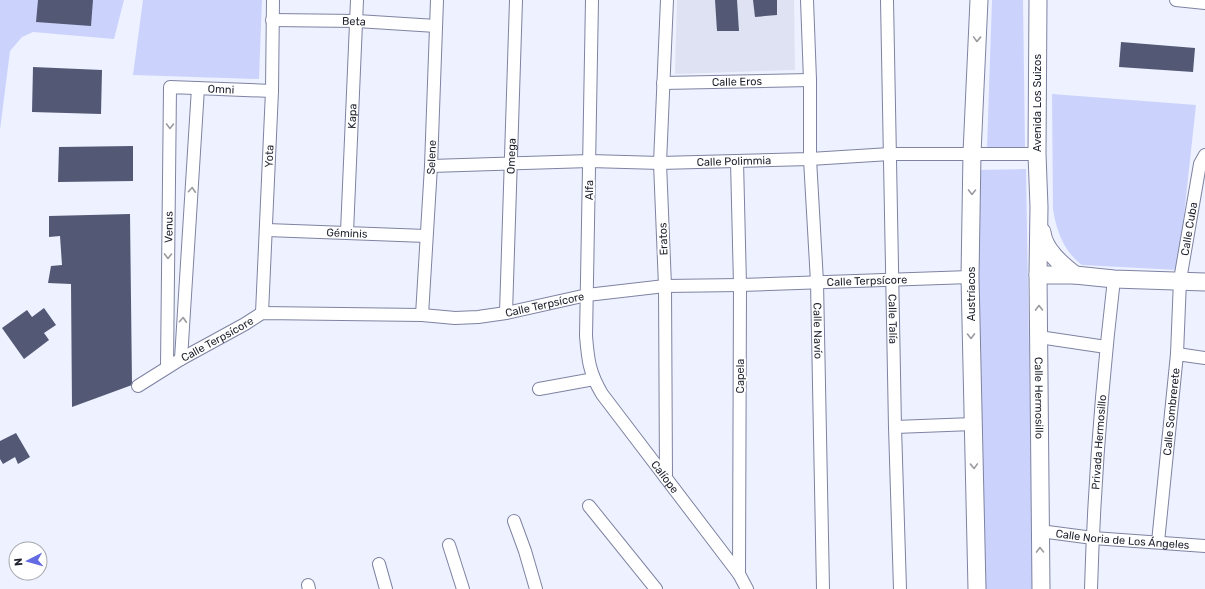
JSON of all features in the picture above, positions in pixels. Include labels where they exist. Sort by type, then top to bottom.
[{"type":"street","name":"Yota","points":[[262,313],[267,230],[272,91],[273,0]]},
{"type":"street","name":"Kapa","points":[[348,232],[352,95],[357,0]]},
{"type":"street","name":"Selene","points":[[422,315],[431,166],[437,0]]},
{"type":"street","name":"Omega","points":[[506,313],[516,0]]},
{"type":"street","name":"Alfa","points":[[592,0],[586,336],[588,360],[594,379]]},
{"type":"street","name":"Eratos","points":[[666,478],[665,286],[660,163],[667,0]]},
{"type":"street","name":"Calle Navío","points":[[808,0],[810,159],[816,282],[823,589]]},
{"type":"street","name":"Calle Talía","points":[[887,0],[895,427],[900,589]]},
{"type":"street","name":"Austríacos","points":[[977,589],[970,277],[972,153],[979,0]]},
{"type":"street","name":"Avenida Los Suizos","points":[[1038,0],[1037,154],[1039,206]]},
{"type":"street","points":[[1176,0],[1200,1]]},
{"type":"street","name":"Beta","points":[[272,20],[357,21],[436,26]]},
{"type":"street","name":"Calle Eros","points":[[663,83],[810,80]]},
{"type":"street","name":"Omni","points":[[170,87],[272,91]]},
{"type":"street","name":"Venus","points":[[167,367],[170,87]]},
{"type":"street","name":"Venus","points":[[181,359],[198,88]]},
{"type":"street","name":"Calle Polimmia","points":[[431,166],[590,161],[660,163],[737,161],[810,159],[890,154],[1037,154]]},
{"type":"street","name":"Calle Cuba","points":[[1180,280],[1200,164],[1205,155]]},
{"type":"street","name":"Capela","points":[[737,161],[740,285],[739,574],[747,589]]},
{"type":"street","points":[[1039,206],[1043,240],[1056,258],[1075,275]]},
{"type":"street","name":"Calle Hermosillo","points":[[1039,206],[1038,275],[1041,589]]},
{"type":"street","name":"Géminis","points":[[267,230],[426,236]]},
{"type":"street","points":[[1038,275],[1075,275],[1205,282]]},
{"type":"street","name":"Calle Terpsícore","points":[[138,386],[167,367],[262,313],[422,315],[455,318],[478,317],[506,313],[587,295],[665,286],[740,285],[970,277]]},
{"type":"street","name":"Privada Hermosillo","points":[[1091,589],[1092,538],[1106,347],[1114,278]]},
{"type":"street","name":"Calle Sombrerete","points":[[1158,542],[1177,354],[1180,280]]},
{"type":"street","points":[[1039,337],[1106,347]]},
{"type":"street","points":[[1177,354],[1205,358]]},
{"type":"street","points":[[539,389],[594,379]]},
{"type":"street","name":"Calíope","points":[[594,379],[614,409],[739,574]]},
{"type":"street","points":[[895,427],[973,424]]},
{"type":"street","points":[[589,506],[656,589]]},
{"type":"street","points":[[514,521],[525,551],[536,589]]},
{"type":"street","name":"Calle Noria de Los Ángeles","points":[[1040,530],[1092,538],[1205,546]]},
{"type":"street","points":[[450,545],[463,589]]},
{"type":"street","points":[[379,564],[386,589]]},
{"type":"shaded area","points":[[0,0],[124,0],[114,39],[33,32],[22,37],[10,51],[0,130]]},
{"type":"shaded area","points":[[143,0],[262,0],[259,79],[133,75]]},
{"type":"shaded area","points":[[677,0],[794,0],[795,70],[675,74]]},
{"type":"shaded area","points":[[992,0],[1023,0],[1025,147],[987,148]]},
{"type":"shaded area","points":[[1052,94],[1196,105],[1178,270],[1082,265],[1070,254],[1059,233],[1053,209]]},
{"type":"shaded area","points":[[1026,169],[1033,589],[983,589],[979,303],[979,170]]},
{"type":"building","points":[[38,0],[93,0],[91,26],[36,22]]},
{"type":"building","points":[[715,0],[737,0],[739,31],[717,31]]},
{"type":"building","points":[[753,0],[777,0],[777,15],[755,17]]},
{"type":"building","points":[[1121,42],[1195,48],[1193,72],[1119,67]]},
{"type":"building","points":[[33,67],[102,70],[101,114],[32,112]]},
{"type":"building","points":[[133,146],[133,181],[58,182],[59,147]]},
{"type":"building","points":[[130,214],[132,385],[72,407],[71,284],[48,283],[51,266],[62,265],[60,236],[49,237],[49,216]]},
{"type":"building","points":[[44,308],[56,325],[44,333],[49,340],[24,359],[2,328],[27,310],[32,317]]},
{"type":"building","points":[[16,433],[30,457],[18,464],[15,457],[3,464],[0,459],[0,441]]}]
